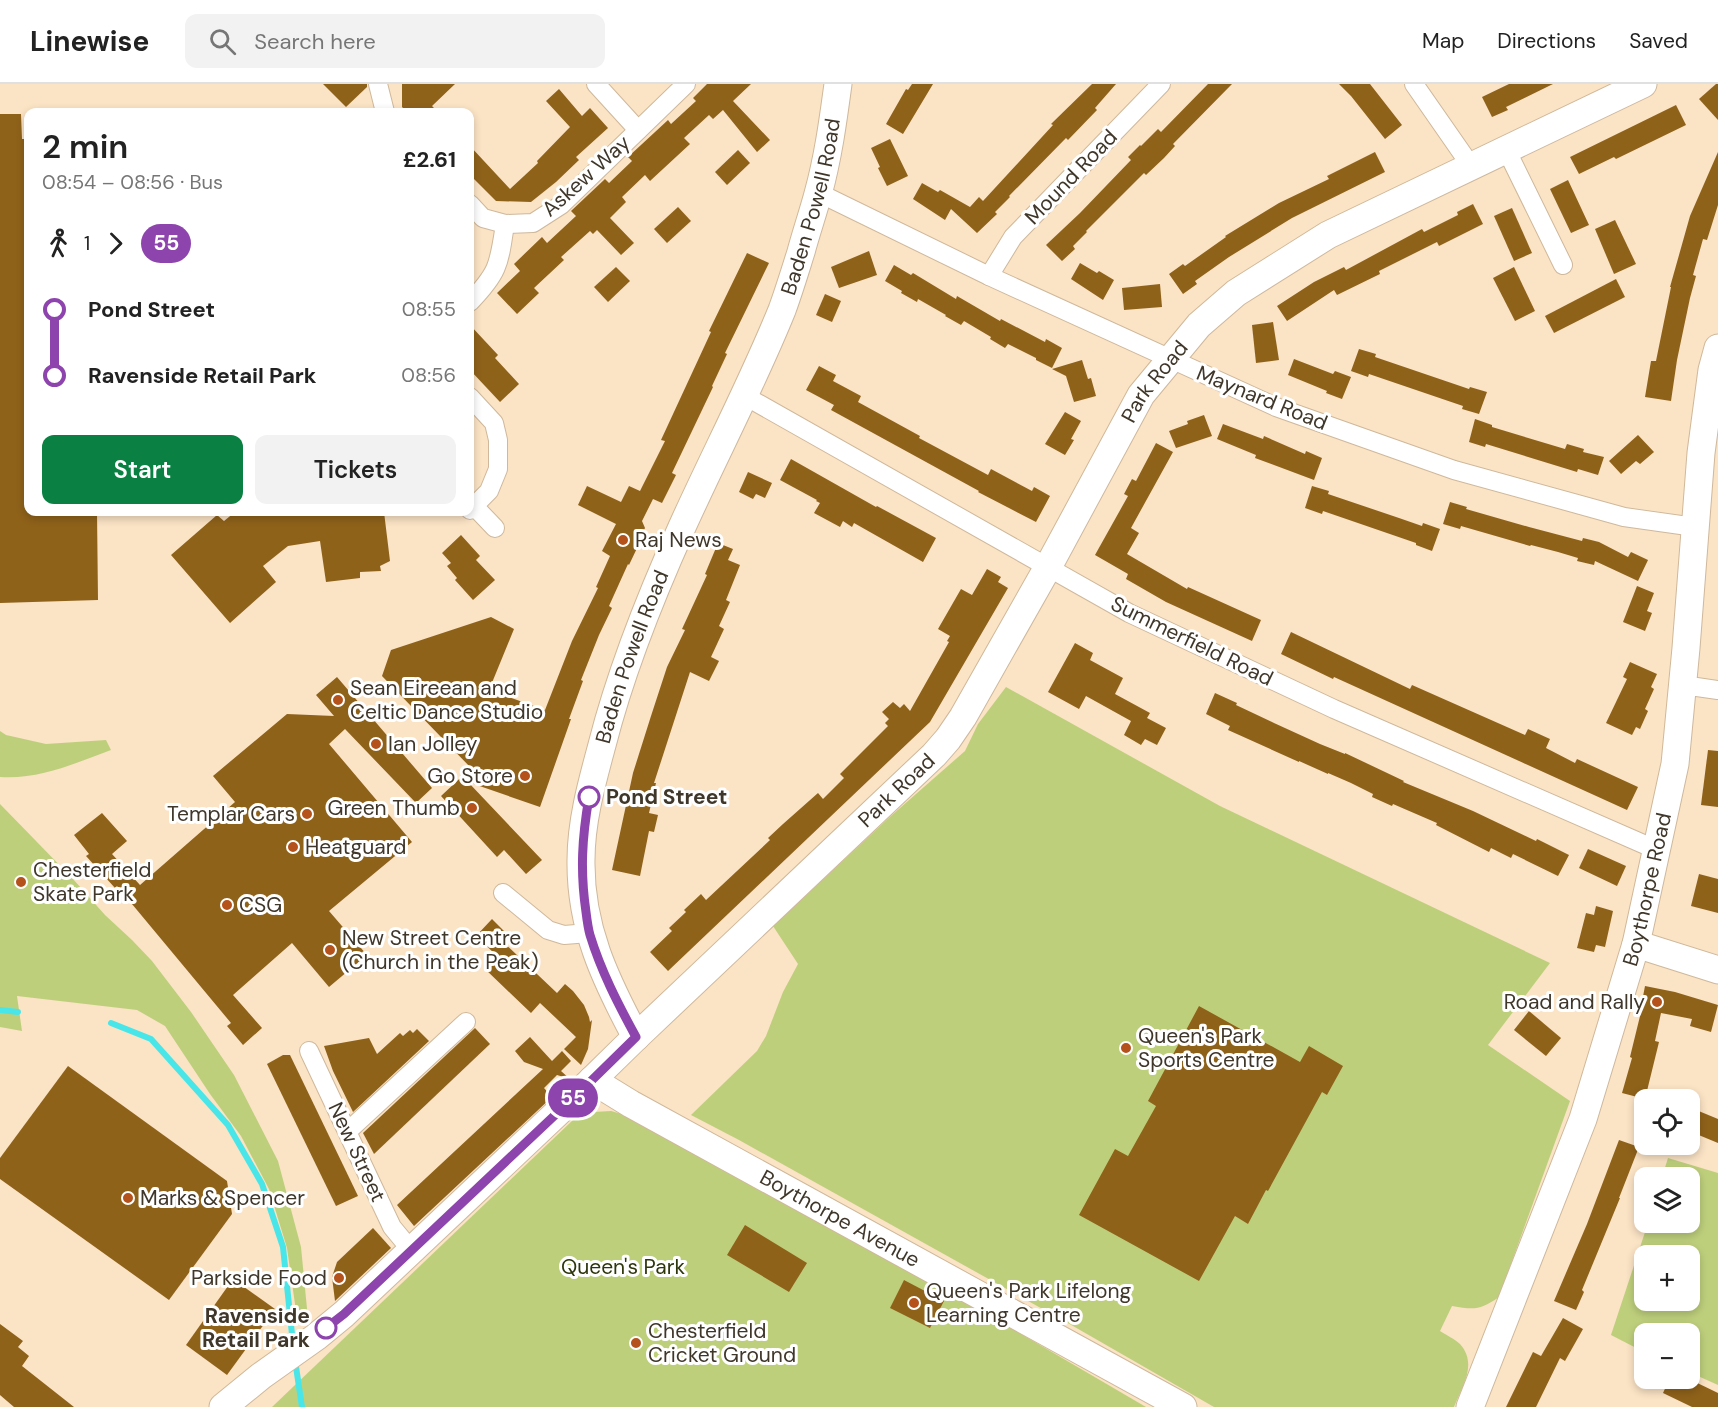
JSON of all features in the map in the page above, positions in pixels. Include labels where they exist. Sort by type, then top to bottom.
[{"type":"street","points":[[378,84],[384,108]]},
{"type":"street","points":[[596,84],[638,130]]},
{"type":"street","name":"Askew Way","points":[[474,208],[483,218],[505,224],[533,223],[561,205],[686,84]]},
{"type":"street","name":"Baden Powell Road","points":[[636,1037],[604,973],[589,933],[581,860],[583,831],[592,780],[623,672],[645,615],[682,527],[745,396],[783,308],[819,193],[838,84]]},
{"type":"street","name":"Mound Road","points":[[989,276],[1013,237],[1161,84]]},
{"type":"street","points":[[1413,84],[1471,166]]},
{"type":"street","name":"Park Road","points":[[224,1407],[261,1376],[307,1344],[344,1314],[934,755],[963,717],[1048,567],[1141,395],[1199,325],[1236,293],[1328,235],[1643,84]]},
{"type":"street","points":[[1506,149],[1563,265]]},
{"type":"street","name":"Maynard Road","points":[[819,193],[989,276],[1276,407],[1454,470],[1624,517],[1695,527]]},
{"type":"street","points":[[474,298],[493,275],[499,261],[505,224]]},
{"type":"street","name":"Boythorpe Road","points":[[1470,1407],[1582,1119],[1636,944],[1675,764],[1701,453],[1710,380],[1718,348]]},
{"type":"street","name":"Summerfield Road","points":[[745,396],[1129,613],[1301,694],[1657,850]]},
{"type":"street","points":[[474,401],[494,423],[498,440],[498,470],[489,490],[474,505]]},
{"type":"street","points":[[474,516],[495,528]]},
{"type":"street","points":[[1683,685],[1718,690]]},
{"type":"street","points":[[503,893],[548,930],[564,935],[589,933]]},
{"type":"street","points":[[1636,944],[1718,970]]},
{"type":"street","points":[[348,1131],[465,1022]]},
{"type":"street","name":"New Street","points":[[309,1051],[392,1227],[411,1250]]},
{"type":"street","name":"Boythorpe Avenue","points":[[592,1080],[652,1116],[1183,1407]]},
{"type":"green space","name":"Queen's Park Sports Centre","points":[[1006,687],[1220,806],[1550,963],[1488,1045],[1570,1101],[1499,1297],[1477,1308],[1452,1306],[1440,1331],[1460,1344],[1468,1359],[1467,1376],[1454,1407],[1214,1407],[1073,1326],[691,1115],[757,1051],[798,964],[773,926],[892,815],[965,751],[978,724]]},
{"type":"green space","points":[[0,731],[6,735],[46,744],[106,740],[111,750],[43,773],[0,777]]},
{"type":"green space","points":[[0,804],[152,961],[191,1012],[234,1075],[278,1161],[301,1247],[308,1319],[298,1325],[287,1248],[269,1189],[241,1136],[165,1026],[137,1010],[17,996],[22,1031],[0,1027]]},
{"type":"green space","name":"Queen's Park","points":[[611,1111],[639,1119],[800,1205],[1146,1407],[272,1407],[573,1120],[594,1112]]},
{"type":"green space","points":[[1668,1158],[1698,1167],[1665,1167]]},
{"type":"green space","points":[[1700,1168],[1718,1173],[1718,1385],[1700,1377],[1700,1323],[1634,1323],[1634,1347],[1611,1335],[1634,1265],[1634,1311],[1700,1311],[1700,1245],[1641,1245],[1645,1233],[1700,1233]]},
{"type":"building","points":[[323,84],[367,84],[367,87],[346,107]]},
{"type":"building","points":[[402,84],[455,84],[432,106],[434,108],[402,107]]},
{"type":"building","points":[[707,84],[751,84],[733,101],[770,140],[757,152],[723,110],[713,119],[709,115],[684,138],[690,144],[650,181],[645,175],[622,197],[626,202],[610,218],[634,243],[621,255],[597,230],[593,234],[590,231],[561,257],[564,260],[534,288],[539,293],[517,314],[497,293],[520,271],[514,264],[542,237],[547,243],[576,216],[571,211],[605,179],[609,183],[632,161],[628,157],[668,120],[671,124],[696,101],[693,98]]},
{"type":"building","points":[[912,84],[933,84],[903,134],[886,124],[906,89],[908,90]]},
{"type":"building","points":[[1092,84],[1116,84],[1095,108],[1097,110],[1009,196],[995,212],[997,214],[977,233],[951,209],[945,220],[913,199],[922,183],[970,207],[979,197],[983,201],[1053,125],[1051,124]]},
{"type":"building","points":[[1208,84],[1232,84],[1173,144],[1175,146],[1164,158],[1146,175],[1144,173],[1086,231],[1073,246],[1075,249],[1062,261],[1046,245],[1131,160],[1128,157],[1140,145],[1158,129],[1161,132]]},
{"type":"building","points":[[1339,84],[1370,84],[1402,125],[1385,139]]},
{"type":"building","points":[[1509,84],[1553,84],[1506,107],[1508,110],[1492,117],[1482,97]]},
{"type":"building","points":[[1718,84],[1718,120],[1699,99]]},
{"type":"building","points":[[559,89],[582,116],[590,108],[608,128],[576,157],[579,160],[531,202],[496,201],[474,179],[474,150],[510,189],[538,163],[537,161],[570,127],[546,101]]},
{"type":"building","points":[[1676,105],[1686,125],[1579,174],[1570,157]]},
{"type":"building","points":[[0,114],[21,114],[22,139],[24,139],[24,516],[97,516],[98,600],[0,603]]},
{"type":"building","points":[[890,139],[908,176],[887,186],[871,148]]},
{"type":"building","points":[[738,150],[750,163],[727,185],[715,172]]},
{"type":"building","points":[[1375,152],[1385,172],[1292,218],[1229,257],[1195,281],[1197,284],[1183,294],[1169,274],[1183,264],[1185,266],[1225,236],[1279,203],[1329,179],[1327,176]]},
{"type":"building","points":[[1718,152],[1718,205],[1707,240],[1703,239],[1693,275],[1696,276],[1677,360],[1671,401],[1645,397],[1651,361],[1656,361],[1670,287],[1690,216]]},
{"type":"building","points":[[1568,180],[1589,225],[1571,233],[1550,189]]},
{"type":"building","points":[[1473,204],[1483,224],[1439,246],[1437,242],[1337,295],[1334,290],[1287,321],[1277,306],[1314,282],[1344,267],[1346,270],[1422,229],[1424,232],[1458,215],[1457,212]]},
{"type":"building","points":[[678,207],[691,221],[667,243],[654,229]]},
{"type":"building","points":[[1512,208],[1532,253],[1514,261],[1494,216]]},
{"type":"building","points":[[1615,220],[1636,264],[1614,274],[1595,229]]},
{"type":"building","points":[[869,251],[877,275],[839,288],[831,267]]},
{"type":"building","points":[[747,253],[769,263],[725,353],[727,354],[713,387],[672,473],[676,475],[662,503],[653,499],[642,521],[645,528],[609,606],[612,608],[581,680],[583,681],[569,719],[571,719],[540,807],[468,782],[542,860],[526,874],[504,850],[497,857],[441,796],[471,768],[382,676],[391,650],[491,617],[514,629],[489,690],[545,710],[572,641],[598,588],[596,587],[610,556],[602,551],[616,524],[578,505],[587,486],[621,502],[629,486],[640,491],[665,441],[661,440],[711,332],[709,331]]},
{"type":"building","points":[[1080,263],[1114,280],[1103,300],[1071,279]]},
{"type":"building","points":[[894,265],[911,275],[913,273],[956,299],[957,296],[1000,321],[1001,319],[1045,342],[1046,339],[1062,348],[1052,368],[1008,344],[1005,348],[964,321],[961,325],[918,299],[917,302],[901,293],[902,291],[885,281]]},
{"type":"building","points":[[616,267],[630,281],[608,302],[594,287]]},
{"type":"building","points":[[1514,267],[1535,311],[1515,321],[1493,278]]},
{"type":"building","points":[[1616,279],[1625,297],[1554,333],[1545,316]]},
{"type":"building","points":[[1160,284],[1162,307],[1124,310],[1122,288]]},
{"type":"building","points":[[825,294],[841,301],[832,322],[816,315]]},
{"type":"building","points":[[1273,322],[1279,360],[1256,363],[1252,325]]},
{"type":"building","points":[[474,329],[498,355],[495,358],[519,384],[500,402],[474,374]]},
{"type":"building","points":[[1359,349],[1376,354],[1375,357],[1469,389],[1470,387],[1487,392],[1479,414],[1462,409],[1463,406],[1369,374],[1368,377],[1351,371]]},
{"type":"building","points":[[1294,359],[1333,374],[1335,371],[1351,377],[1342,399],[1288,375]]},
{"type":"building","points":[[1082,360],[1088,379],[1091,378],[1096,396],[1074,402],[1066,376],[1052,369]]},
{"type":"building","points":[[819,366],[836,375],[833,381],[861,396],[858,402],[920,436],[919,438],[988,475],[991,469],[1032,491],[1034,487],[1050,496],[1036,522],[831,410],[834,405],[806,390]]},
{"type":"building","points":[[1065,412],[1081,421],[1065,455],[1045,444]]},
{"type":"building","points":[[1204,415],[1212,436],[1176,448],[1169,431]]},
{"type":"building","points":[[1475,419],[1492,425],[1492,427],[1565,449],[1567,444],[1584,449],[1583,452],[1604,457],[1598,475],[1578,469],[1577,472],[1486,444],[1485,447],[1469,442]]},
{"type":"building","points":[[1223,424],[1263,439],[1264,436],[1305,454],[1306,451],[1322,458],[1314,480],[1255,458],[1256,455],[1217,439]]},
{"type":"building","points":[[1638,435],[1654,452],[1640,464],[1636,461],[1621,474],[1609,461]]},
{"type":"building","points":[[1156,443],[1173,452],[1131,528],[1139,533],[1127,554],[1187,589],[1188,587],[1261,620],[1252,641],[1166,602],[1126,579],[1128,574],[1095,555],[1128,496],[1124,494],[1132,479],[1136,481]]},
{"type":"building","points":[[791,459],[936,538],[923,562],[854,523],[852,527],[843,521],[840,527],[814,513],[820,503],[817,500],[780,480]]},
{"type":"building","points":[[748,472],[772,483],[765,498],[756,494],[753,499],[739,492]]},
{"type":"building","points":[[1312,486],[1329,491],[1328,494],[1422,526],[1423,523],[1440,529],[1432,551],[1416,543],[1323,511],[1322,514],[1305,508]]},
{"type":"building","points":[[1450,502],[1467,507],[1466,509],[1529,527],[1582,541],[1583,538],[1599,542],[1628,557],[1631,552],[1648,560],[1638,581],[1595,561],[1594,565],[1577,561],[1578,558],[1558,552],[1461,526],[1460,529],[1443,524]]},
{"type":"building","points":[[216,516],[224,521],[230,516],[384,516],[390,561],[380,566],[381,571],[360,572],[360,578],[326,582],[320,541],[288,546],[263,566],[276,582],[230,623],[171,555]]},
{"type":"building","points":[[461,535],[480,556],[476,560],[495,580],[473,600],[455,580],[457,578],[447,566],[451,563],[442,553]]},
{"type":"building","points":[[718,543],[733,549],[728,560],[740,565],[726,600],[730,602],[719,626],[724,629],[711,657],[719,661],[709,681],[690,672],[654,783],[656,783],[649,813],[658,815],[654,832],[649,831],[640,876],[612,870],[633,773],[651,716],[667,667],[685,630],[682,629],[707,575],[705,574]]},
{"type":"building","points":[[987,569],[1001,577],[998,582],[1008,588],[930,722],[668,971],[650,952],[672,931],[669,928],[686,912],[684,910],[701,894],[706,900],[770,840],[768,838],[818,793],[823,799],[844,778],[840,774],[888,726],[885,723],[889,719],[882,712],[893,702],[900,708],[904,704],[910,711],[949,642],[947,641],[950,636],[938,629],[961,589],[972,595]]},
{"type":"building","points":[[1637,586],[1654,593],[1647,611],[1652,613],[1645,631],[1623,622]]},
{"type":"building","points":[[1291,632],[1410,689],[1412,685],[1525,735],[1528,729],[1550,739],[1546,748],[1575,763],[1577,759],[1638,787],[1627,810],[1281,654]]},
{"type":"building","points":[[1075,643],[1093,653],[1090,660],[1123,678],[1115,694],[1150,713],[1147,718],[1166,728],[1157,745],[1145,739],[1141,745],[1124,735],[1131,721],[1086,696],[1079,709],[1048,692]]},
{"type":"building","points":[[1630,662],[1657,674],[1651,687],[1654,689],[1645,709],[1648,711],[1640,729],[1636,727],[1632,735],[1606,723],[1627,679],[1623,677]]},
{"type":"building","points":[[337,677],[432,788],[416,803],[345,729],[329,744],[412,842],[329,911],[367,955],[329,987],[292,943],[233,995],[262,1028],[243,1045],[227,1026],[231,1023],[117,886],[115,888],[86,856],[89,854],[74,835],[102,813],[127,841],[112,854],[140,885],[235,802],[213,776],[287,714],[334,716],[316,695]]},
{"type":"building","points":[[1215,693],[1274,723],[1569,855],[1558,876],[1513,854],[1511,858],[1491,848],[1489,852],[1436,825],[1437,823],[1393,804],[1392,806],[1372,797],[1373,794],[1351,783],[1228,730],[1230,726],[1206,714]]},
{"type":"building","points":[[1708,750],[1718,751],[1718,807],[1701,805]]},
{"type":"building","points":[[1588,849],[1626,866],[1617,886],[1579,868]]},
{"type":"building","points":[[1699,874],[1718,879],[1718,913],[1691,906]]},
{"type":"building","points":[[1596,906],[1613,911],[1605,947],[1596,945],[1594,952],[1577,948],[1586,913],[1594,915]]},
{"type":"building","points":[[492,919],[506,933],[500,939],[557,993],[565,984],[584,1005],[590,1022],[592,1020],[588,1049],[581,1065],[564,1049],[576,1037],[540,1003],[531,1013],[484,968],[496,955],[476,936]]},
{"type":"building","points":[[1645,986],[1718,1005],[1711,1032],[1690,1026],[1692,1019],[1661,1013],[1655,1041],[1659,1042],[1647,1089],[1634,1089],[1634,1096],[1622,1093],[1632,1058],[1630,1057]]},
{"type":"building","points":[[1199,1006],[1300,1062],[1309,1046],[1343,1066],[1327,1095],[1322,1092],[1248,1224],[1235,1216],[1199,1281],[1079,1215],[1115,1149],[1128,1156],[1156,1106],[1148,1101]]},
{"type":"building","points":[[1529,1011],[1561,1038],[1546,1056],[1514,1030]]},
{"type":"building","points":[[475,1028],[490,1044],[374,1154],[363,1133]]},
{"type":"building","points":[[417,1029],[429,1041],[353,1112],[333,1071],[324,1046],[369,1038],[377,1054],[400,1033],[403,1036],[410,1030],[413,1033]]},
{"type":"building","points":[[530,1037],[552,1061],[562,1051],[571,1061],[561,1071],[570,1079],[557,1075],[544,1088],[552,1097],[414,1226],[397,1205],[543,1069],[524,1062],[515,1051]]},
{"type":"building","points":[[283,1055],[290,1055],[358,1196],[336,1206],[267,1064]]},
{"type":"building","name":"Marks & Spencer","points":[[68,1066],[227,1181],[232,1214],[169,1300],[0,1179],[0,1158]]},
{"type":"building","points":[[1700,1112],[1718,1119],[1718,1143],[1700,1136]]},
{"type":"building","points":[[1619,1140],[1634,1145],[1634,1155],[1636,1155],[1576,1310],[1554,1301]]},
{"type":"building","points":[[745,1225],[807,1263],[789,1292],[727,1255]]},
{"type":"building","points":[[373,1228],[391,1248],[335,1301],[332,1277],[337,1262]]},
{"type":"building","points":[[233,1279],[275,1309],[227,1375],[186,1345]]},
{"type":"building","name":"Queen's Park Lifelong Learning Centre","points":[[904,1280],[944,1301],[930,1328],[890,1308]]},
{"type":"building","points":[[1563,1318],[1583,1329],[1565,1361],[1560,1358],[1536,1407],[1506,1407],[1533,1352],[1541,1356]]},
{"type":"building","points":[[0,1324],[23,1341],[18,1347],[29,1356],[22,1366],[74,1407],[14,1407],[0,1395]]},
{"type":"building","points":[[1700,1384],[1718,1393],[1718,1407],[1692,1407],[1663,1393],[1665,1389],[1700,1389]]},
{"type":"waterway","points":[[0,1010],[18,1012]]},
{"type":"waterway","points":[[111,1023],[151,1039],[228,1125],[262,1184],[283,1247],[293,1344]]},
{"type":"waterway","points":[[295,1360],[302,1407]]},
{"type":"bus line","name":"55","points":[[326,1328],[344,1314],[636,1037],[604,973],[589,933],[581,860],[589,797]]},
{"type":"place","name":"Raj News","points":[[623,540]]},
{"type":"place","name":"Sean Eireean and Celtic Dance Studio","points":[[338,700]]},
{"type":"place","name":"Ian Jolley","points":[[376,744]]},
{"type":"place","name":"Go Store","points":[[525,776]]},
{"type":"place","name":"Pond Street","points":[[589,797]]},
{"type":"place","name":"Green Thumb","points":[[472,808]]},
{"type":"place","name":"Templar Cars","points":[[307,814]]},
{"type":"place","name":"Heatguard","points":[[293,847]]},
{"type":"place","name":"Chesterfield Skate Park","points":[[21,882]]},
{"type":"place","name":"CSG","points":[[227,905]]},
{"type":"place","name":"New Street Centre (Church in the Peak)","points":[[330,950]]},
{"type":"place","name":"Road and Rally","points":[[1657,1002]]},
{"type":"place","name":"Queen's Park Sports Centre","points":[[1126,1048]]},
{"type":"place","name":"Marks & Spencer","points":[[128,1198]]},
{"type":"place","name":"Parkside Food","points":[[339,1278]]},
{"type":"place","name":"Queen's Park Lifelong Learning Centre","points":[[914,1303]]},
{"type":"place","name":"Ravenside Retail Park","points":[[326,1328]]},
{"type":"place","name":"Chesterfield Cricket Ground","points":[[636,1343]]}]
